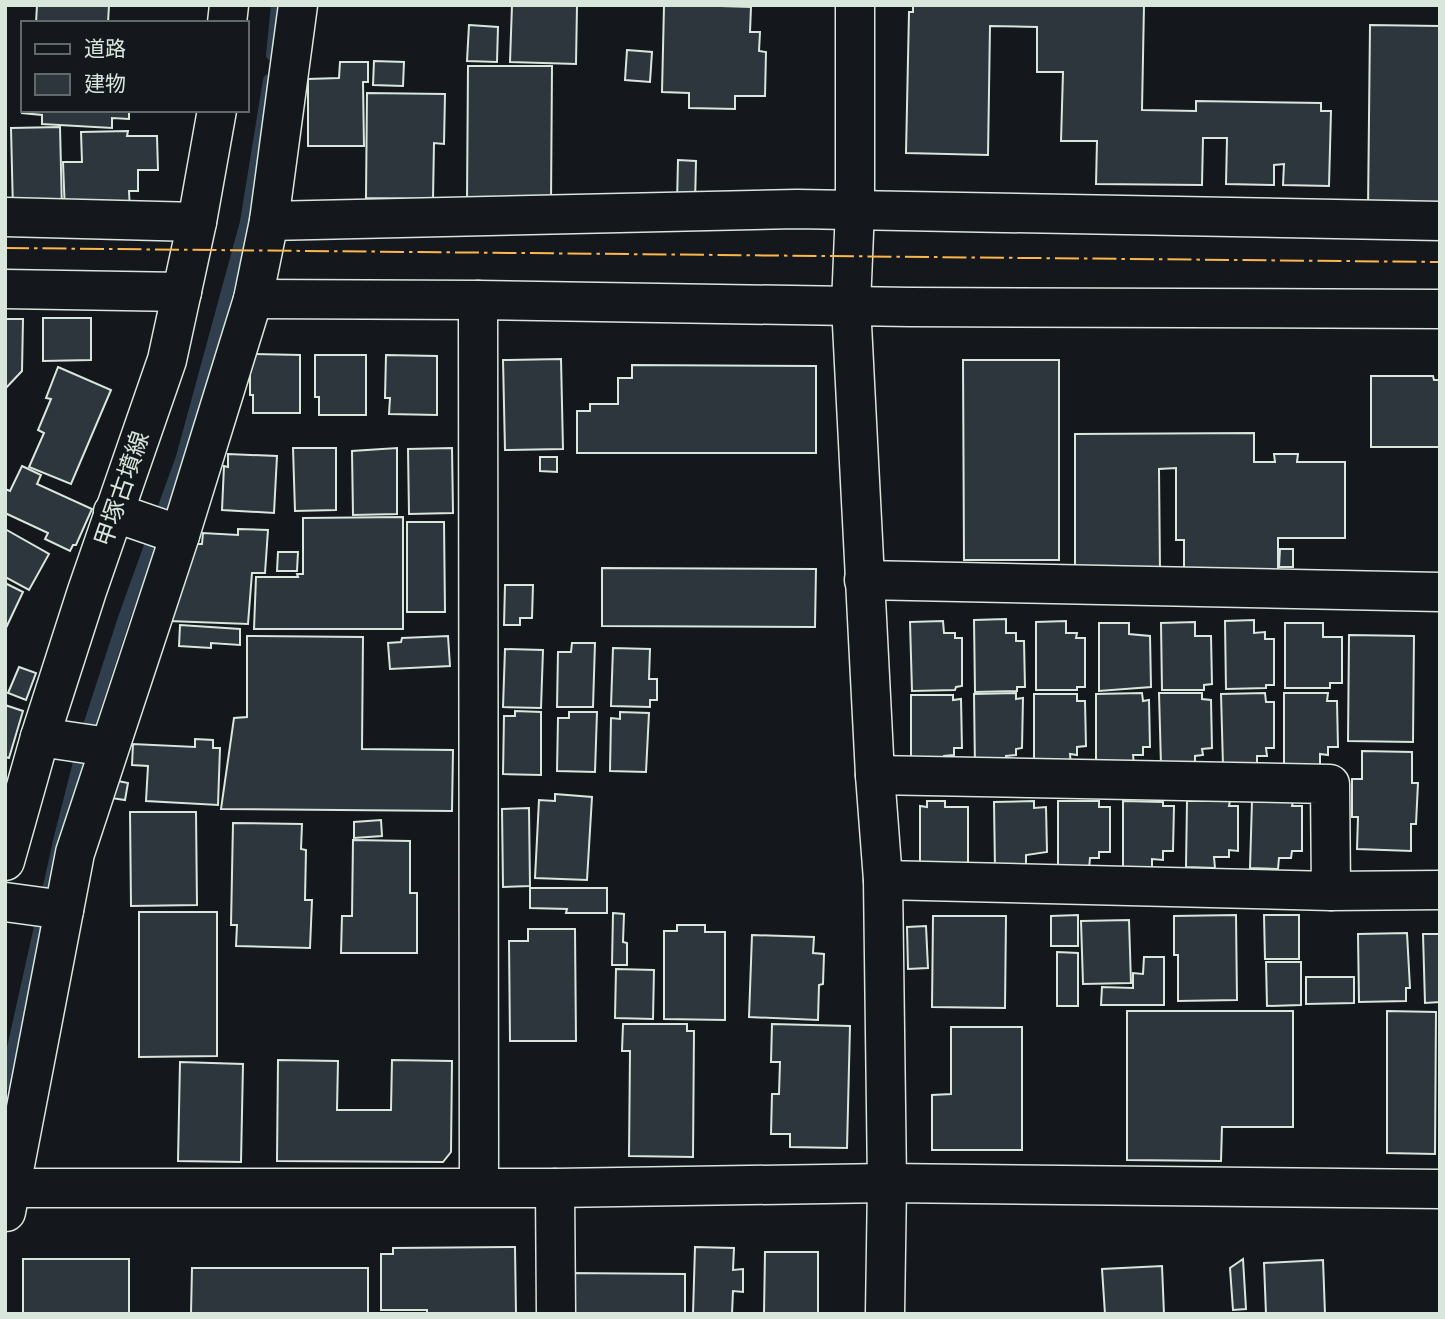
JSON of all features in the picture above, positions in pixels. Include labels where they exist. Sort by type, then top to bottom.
[{"type":"street","points":[[298,5],[269,221],[253,299],[180,535],[75,853],[7,1196],[59,1189],[479,1186],[555,1188],[887,1183],[1440,1189]]},
{"type":"street","points":[[855,5],[855,209],[850,306],[883,880],[887,1183],[885,1314]]},
{"type":"street","name":"甲塚古墳線","points":[[5,862],[40,737],[113,512],[167,360],[197,222],[217,112]]},
{"type":"street","points":[[269,221],[797,209],[1440,221]]},
{"type":"street","points":[[5,217],[197,222]]},
{"type":"street","points":[[5,289],[182,292]]},
{"type":"street","points":[[253,299],[1440,309]]},
{"type":"street","points":[[478,300],[479,1186]]},
{"type":"street","points":[[113,512],[180,535]]},
{"type":"street","points":[[864,580],[1440,592]]},
{"type":"street","points":[[40,737],[108,747]]},
{"type":"street","points":[[875,775],[1330,784],[1331,891]]},
{"type":"street","points":[[883,880],[1331,891],[1440,890]]},
{"type":"street","points":[[5,902],[64,911]]},
{"type":"street","points":[[555,1188],[556,1314]]},
{"type":"building","points":[[37,5],[109,5],[108,21],[36,21]]},
{"type":"building","points":[[512,5],[577,5],[576,64],[510,62]]},
{"type":"building","points":[[913,5],[1144,5],[1142,110],[1196,111],[1196,101],[1321,103],[1321,111],[1331,111],[1329,186],[1283,185],[1284,164],[1274,165],[1274,185],[1226,184],[1227,138],[1203,138],[1202,185],[1096,184],[1097,141],[1061,141],[1063,72],[1037,72],[1037,27],[990,26],[988,155],[906,153],[909,12],[913,12]]},
{"type":"building","points":[[664,6],[751,7],[750,32],[760,32],[759,51],[766,52],[765,96],[735,96],[735,109],[689,108],[689,93],[662,92]]},
{"type":"building","points":[[469,25],[498,27],[497,62],[467,61]]},
{"type":"building","points":[[1370,25],[1440,26],[1440,211],[1368,211]]},
{"type":"building","points":[[627,50],[652,52],[650,82],[625,80]]},
{"type":"building","points":[[374,61],[404,62],[403,86],[373,85]]},
{"type":"building","points":[[340,62],[368,62],[368,82],[363,82],[364,146],[308,146],[308,79],[339,78]]},
{"type":"building","points":[[468,66],[552,66],[551,203],[467,202]]},
{"type":"building","points":[[367,93],[445,94],[444,144],[434,143],[433,199],[366,198]]},
{"type":"building","points":[[129,112],[129,119],[112,118],[112,128],[42,124],[42,115],[22,113]]},
{"type":"building","points":[[60,127],[62,210],[13,211],[11,128]]},
{"type":"building","points":[[128,131],[127,136],[157,136],[158,170],[138,170],[138,191],[129,191],[130,212],[65,213],[63,162],[82,162],[81,132]]},
{"type":"building","points":[[678,160],[696,161],[695,204],[677,203]]},
{"type":"building","points":[[43,318],[91,318],[91,360],[43,361]]},
{"type":"building","points":[[5,319],[23,319],[22,371],[5,389]]},
{"type":"building","points":[[250,354],[300,355],[300,413],[253,413]]},
{"type":"building","points":[[315,355],[366,355],[366,415],[319,415],[319,397],[315,397]]},
{"type":"building","points":[[386,355],[437,356],[437,415],[389,414],[390,398],[385,398]]},
{"type":"building","points":[[561,359],[563,449],[505,450],[503,360]]},
{"type":"building","points":[[963,360],[1059,360],[1059,560],[964,560]]},
{"type":"building","points":[[632,365],[816,366],[816,453],[577,453],[577,411],[590,411],[590,404],[618,404],[618,378],[632,378]]},
{"type":"building","points":[[58,367],[111,390],[71,484],[29,467],[44,433],[38,430],[51,399],[46,398]]},
{"type":"building","points":[[1371,376],[1433,376],[1434,380],[1440,380],[1440,447],[1371,447]]},
{"type":"building","points":[[1254,433],[1254,462],[1275,462],[1274,454],[1298,454],[1297,462],[1345,462],[1345,538],[1278,538],[1278,572],[1184,572],[1184,540],[1176,540],[1176,468],[1159,469],[1160,573],[1075,574],[1075,434]]},
{"type":"building","points":[[293,448],[336,448],[336,510],[295,511]]},
{"type":"building","points":[[397,448],[397,514],[353,515],[352,451]]},
{"type":"building","points":[[452,448],[453,513],[409,514],[408,449]]},
{"type":"building","points":[[228,454],[277,456],[274,513],[222,510],[224,466],[228,467]]},
{"type":"building","points":[[540,457],[557,457],[557,472],[540,471]]},
{"type":"building","points":[[22,466],[41,475],[37,484],[92,509],[76,545],[73,545],[70,551],[45,539],[48,533],[5,513],[5,489],[10,491]]},
{"type":"building","points":[[403,517],[403,629],[254,629],[256,577],[298,577],[297,574],[303,574],[303,518]]},
{"type":"building","points":[[407,522],[444,522],[445,612],[407,612]]},
{"type":"building","points":[[5,529],[49,554],[29,590],[5,577]]},
{"type":"building","points":[[238,529],[268,530],[265,573],[252,573],[248,624],[169,621],[194,544],[202,544],[203,533],[238,535]]},
{"type":"building","points":[[1280,549],[1293,549],[1293,567],[1279,567]]},
{"type":"building","points":[[278,552],[298,552],[297,571],[277,571]]},
{"type":"building","points":[[602,568],[816,569],[815,627],[602,626]]},
{"type":"building","points":[[5,583],[23,592],[5,630]]},
{"type":"building","points":[[505,585],[533,585],[532,618],[520,618],[520,625],[504,625]]},
{"type":"building","points":[[1006,619],[1006,633],[1016,633],[1016,641],[1024,641],[1025,687],[1017,687],[1017,691],[975,692],[974,620]]},
{"type":"building","points":[[1254,620],[1254,633],[1265,632],[1265,639],[1274,639],[1274,685],[1266,685],[1266,688],[1226,689],[1225,621]]},
{"type":"building","points":[[943,621],[944,633],[955,633],[955,638],[962,638],[962,686],[956,687],[955,690],[912,691],[910,622]]},
{"type":"building","points":[[1066,621],[1066,633],[1077,633],[1076,638],[1085,638],[1085,687],[1077,687],[1077,690],[1036,690],[1036,622]]},
{"type":"building","points":[[1195,622],[1195,636],[1211,636],[1212,684],[1204,685],[1204,690],[1162,690],[1161,623]]},
{"type":"building","points":[[1099,623],[1129,623],[1129,634],[1150,636],[1151,687],[1099,691]]},
{"type":"building","points":[[1285,623],[1323,623],[1323,637],[1342,637],[1342,683],[1330,683],[1330,688],[1285,688]]},
{"type":"building","points":[[180,625],[240,629],[240,645],[211,643],[211,648],[179,646]]},
{"type":"building","points":[[1349,635],[1414,636],[1413,742],[1348,741]]},
{"type":"building","points":[[247,636],[363,637],[362,749],[453,750],[452,811],[221,809],[234,718],[247,717]]},
{"type":"building","points":[[448,636],[450,666],[390,669],[388,643],[401,642],[402,638]]},
{"type":"building","points":[[572,643],[595,643],[593,707],[557,707],[558,652],[571,652]]},
{"type":"building","points":[[613,648],[650,649],[649,679],[657,679],[657,700],[650,700],[650,707],[611,706]]},
{"type":"building","points":[[505,649],[543,650],[541,708],[503,707]]},
{"type":"building","points":[[19,667],[36,673],[26,700],[8,693]]},
{"type":"building","points":[[1016,693],[1016,699],[1023,698],[1022,748],[1016,749],[1016,755],[1006,756],[1006,766],[975,767],[974,694]]},
{"type":"building","points":[[1142,693],[1143,701],[1149,700],[1150,747],[1143,747],[1143,755],[1133,755],[1134,765],[1096,764],[1096,694]]},
{"type":"building","points":[[1159,693],[1202,693],[1202,699],[1211,700],[1212,748],[1202,749],[1203,755],[1195,756],[1195,764],[1161,765]]},
{"type":"building","points":[[1265,693],[1266,702],[1274,702],[1274,748],[1266,748],[1267,756],[1257,756],[1257,765],[1223,766],[1221,694]]},
{"type":"building","points":[[1284,693],[1328,693],[1327,701],[1337,701],[1338,747],[1328,747],[1328,755],[1320,754],[1320,765],[1284,765]]},
{"type":"building","points":[[1034,694],[1077,694],[1077,701],[1085,701],[1086,746],[1077,747],[1077,755],[1070,754],[1071,766],[1034,766]]},
{"type":"building","points":[[911,695],[953,695],[953,700],[961,699],[962,748],[954,748],[954,755],[944,756],[944,768],[911,768]]},
{"type":"building","points":[[5,705],[23,711],[9,758],[5,757]]},
{"type":"building","points":[[515,711],[541,712],[541,775],[503,774],[504,716],[515,716]]},
{"type":"building","points":[[569,712],[597,712],[595,772],[557,771],[558,718],[569,718]]},
{"type":"building","points":[[620,712],[649,713],[646,772],[610,771],[611,718],[620,719]]},
{"type":"building","points":[[195,739],[213,740],[213,748],[220,748],[218,805],[146,801],[148,766],[132,765],[133,744],[195,747]]},
{"type":"building","points":[[1362,751],[1412,752],[1412,783],[1418,783],[1416,824],[1411,824],[1411,851],[1357,849],[1358,817],[1352,817],[1352,779],[1362,779]]},
{"type":"building","points":[[113,780],[128,783],[125,800],[111,798]]},
{"type":"building","points":[[555,794],[592,797],[587,880],[535,878],[539,800],[555,801]]},
{"type":"building","points":[[927,801],[945,801],[945,807],[968,807],[968,867],[920,867],[920,806],[927,807]]},
{"type":"building","points":[[1034,801],[1034,808],[1046,807],[1047,852],[1026,855],[1026,869],[995,869],[994,802]]},
{"type":"building","points":[[1058,801],[1099,801],[1099,807],[1110,807],[1110,852],[1099,852],[1099,858],[1090,858],[1089,869],[1058,869]]},
{"type":"building","points":[[1123,801],[1163,802],[1163,806],[1174,806],[1173,851],[1163,851],[1163,860],[1152,859],[1152,871],[1123,871]]},
{"type":"building","points":[[1187,801],[1230,801],[1229,806],[1238,806],[1238,851],[1229,850],[1229,857],[1214,857],[1215,868],[1186,867]]},
{"type":"building","points":[[1252,801],[1293,802],[1292,806],[1302,806],[1302,851],[1292,851],[1291,858],[1279,858],[1278,869],[1250,868]]},
{"type":"building","points":[[529,808],[530,886],[503,887],[502,809]]},
{"type":"building","points":[[130,812],[196,812],[197,905],[131,906]]},
{"type":"building","points":[[381,820],[382,836],[354,838],[354,822]]},
{"type":"building","points":[[233,823],[302,824],[301,849],[306,850],[305,900],[312,900],[310,948],[236,946],[237,925],[231,925]]},
{"type":"building","points":[[353,840],[410,841],[410,893],[417,893],[417,953],[341,953],[342,916],[352,916]]},
{"type":"building","points":[[530,888],[607,888],[607,913],[566,913],[567,909],[530,908]]},
{"type":"building","points":[[139,912],[217,912],[217,1056],[139,1057]]},
{"type":"building","points":[[613,913],[624,914],[623,942],[627,943],[627,965],[612,965]]},
{"type":"building","points":[[1078,915],[1078,946],[1051,946],[1051,916]]},
{"type":"building","points":[[1236,915],[1237,1000],[1178,1001],[1178,955],[1174,955],[1174,916]]},
{"type":"building","points":[[1264,915],[1299,915],[1299,959],[1265,959]]},
{"type":"building","points":[[933,916],[1006,916],[1005,1008],[932,1007]]},
{"type":"building","points":[[1129,920],[1131,983],[1083,984],[1081,921]]},
{"type":"building","points":[[677,925],[705,925],[705,932],[725,932],[725,1020],[664,1019],[664,931],[677,931]]},
{"type":"building","points":[[926,926],[928,968],[908,969],[907,927]]},
{"type":"building","points":[[528,929],[575,929],[576,1041],[510,1041],[509,941],[528,941]]},
{"type":"building","points":[[1407,933],[1410,988],[1406,988],[1406,1001],[1359,1002],[1358,934]]},
{"type":"building","points":[[1423,934],[1440,934],[1440,1002],[1425,1003]]},
{"type":"building","points":[[752,935],[814,937],[813,953],[824,954],[823,984],[819,985],[818,1020],[749,1017]]},
{"type":"building","points":[[1057,952],[1078,953],[1078,1006],[1057,1006]]},
{"type":"building","points":[[1144,957],[1164,957],[1164,1005],[1101,1005],[1102,987],[1133,988],[1133,973],[1143,974]]},
{"type":"building","points":[[1266,962],[1301,962],[1301,1005],[1267,1006]]},
{"type":"building","points":[[616,969],[654,970],[653,1019],[615,1018]]},
{"type":"building","points":[[1306,977],[1354,977],[1354,1003],[1306,1004]]},
{"type":"building","points":[[1127,1011],[1293,1011],[1293,1127],[1222,1127],[1221,1161],[1127,1160]]},
{"type":"building","points":[[1387,1011],[1436,1012],[1435,1154],[1387,1153]]},
{"type":"building","points":[[623,1024],[687,1024],[687,1031],[694,1031],[693,1157],[629,1156],[630,1051],[622,1051]]},
{"type":"building","points":[[772,1024],[850,1026],[847,1148],[790,1147],[790,1134],[771,1134],[772,1094],[779,1094],[780,1062],[771,1062]]},
{"type":"building","points":[[951,1027],[1022,1027],[1022,1150],[932,1150],[932,1095],[951,1094]]},
{"type":"building","points":[[278,1060],[338,1061],[337,1110],[391,1110],[392,1060],[452,1061],[451,1152],[443,1162],[277,1161]]},
{"type":"building","points":[[180,1062],[243,1064],[241,1162],[178,1161]]},
{"type":"building","points":[[515,1247],[516,1314],[427,1314],[427,1310],[381,1310],[381,1254],[393,1254],[393,1248]]},
{"type":"building","points":[[695,1247],[734,1248],[733,1270],[743,1269],[743,1292],[733,1291],[732,1314],[693,1314]]},
{"type":"building","points":[[765,1252],[818,1252],[818,1314],[764,1314]]},
{"type":"building","points":[[23,1259],[129,1259],[129,1314],[23,1314]]},
{"type":"building","points":[[1243,1259],[1246,1309],[1233,1310],[1230,1268]]},
{"type":"building","points":[[1323,1260],[1325,1314],[1266,1314],[1264,1263]]},
{"type":"building","points":[[1162,1266],[1164,1314],[1105,1314],[1102,1269]]},
{"type":"building","points":[[192,1268],[368,1268],[368,1314],[191,1314]]},
{"type":"building","points":[[568,1273],[685,1274],[685,1314],[567,1314]]},
{"type":"waterway","points":[[272,55],[277,5]]},
{"type":"waterway","points":[[5,1084],[60,837],[86,735],[124,618],[182,457],[246,222],[269,80]]},
{"type":"power","points":[[5,248],[1440,262]]}]
